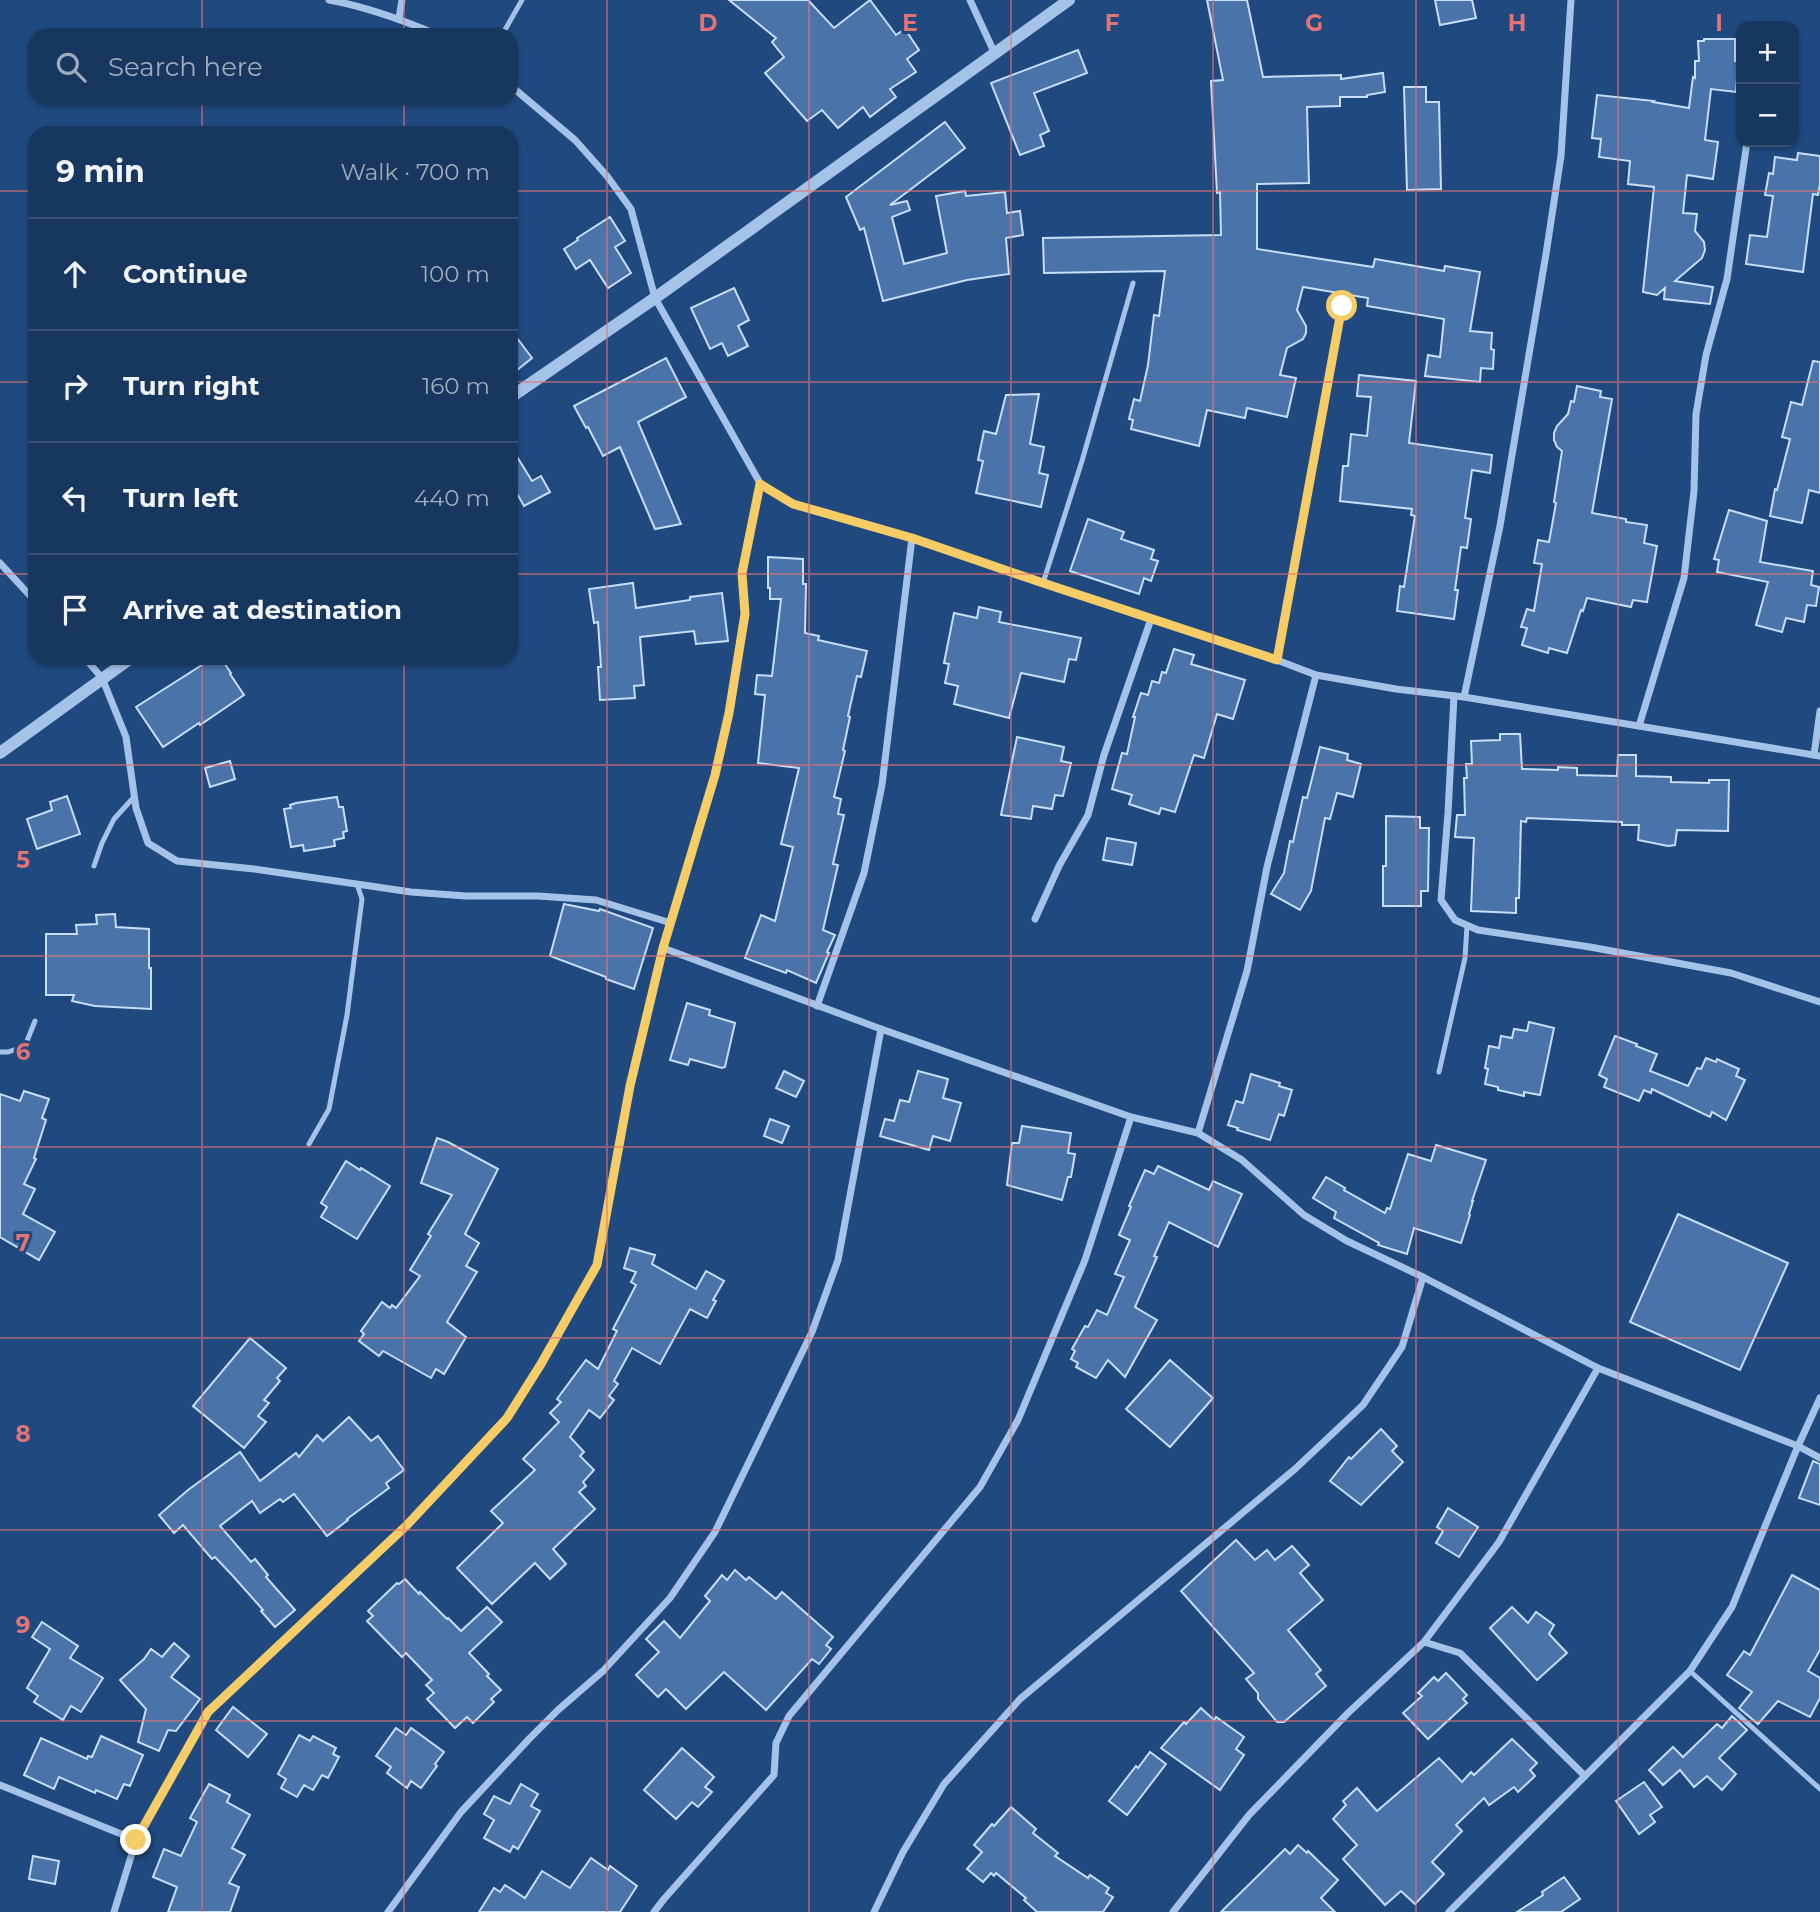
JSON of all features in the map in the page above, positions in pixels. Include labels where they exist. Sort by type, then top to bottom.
[{"type":"street","points":[[329,0],[399,18],[422,28]]},
{"type":"street","points":[[399,18],[402,0]]},
{"type":"street","points":[[970,0],[995,54]]},
{"type":"street","points":[[518,392],[655,298],[1069,0]]},
{"type":"street","points":[[1464,697],[1500,526],[1546,254],[1561,156],[1571,0]]},
{"type":"street","points":[[518,92],[575,140],[607,176],[631,209],[655,298],[760,484],[793,504],[912,538],[1316,675],[1817,755],[1820,711]]},
{"type":"street","points":[[1639,726],[1684,578],[1694,491],[1696,414],[1706,355],[1727,279],[1746,147]]},
{"type":"street","points":[[114,1912],[136,1840],[208,1712],[406,1526],[507,1418],[597,1265],[630,1086],[663,948],[715,775],[729,713],[745,614],[742,573],[760,484]]},
{"type":"street","points":[[817,1006],[864,873],[882,785],[912,538]]},
{"type":"street","points":[[0,563],[28,593]]},
{"type":"street","points":[[1035,919],[1059,866],[1088,815],[1104,755],[1151,619]]},
{"type":"street","points":[[91,665],[102,678],[126,737],[136,808],[148,843],[177,861],[254,869],[411,892],[596,900],[671,923]]},
{"type":"street","points":[[0,753],[121,665]]},
{"type":"street","points":[[1198,1133],[1247,971],[1267,867],[1316,675]]},
{"type":"street","points":[[1454,696],[1441,900],[1455,920],[1479,930],[1731,973],[1820,1002]]},
{"type":"street","points":[[663,948],[817,1006],[1130,1117],[1198,1133],[1242,1160],[1304,1215],[1347,1241],[1423,1277],[1598,1368],[1798,1446],[1820,1458]]},
{"type":"street","points":[[388,1912],[461,1812],[558,1710],[603,1671],[670,1598],[715,1532],[812,1332],[838,1260],[881,1029]]},
{"type":"street","points":[[654,1912],[774,1775],[776,1743],[789,1716],[980,1487],[1018,1420],[1086,1260],[1130,1117]]},
{"type":"street","points":[[874,1912],[903,1852],[944,1784],[1020,1699],[1295,1469],[1363,1405],[1402,1347],[1423,1277]]},
{"type":"street","points":[[1173,1912],[1250,1815],[1348,1713],[1424,1642],[1499,1542],[1598,1368]]},
{"type":"street","points":[[1449,1912],[1690,1671],[1732,1607],[1820,1398]]},
{"type":"street","points":[[1424,1642],[1460,1653],[1585,1776]]},
{"type":"street","points":[[0,1785],[136,1840]]},
{"type":"lane","points":[[506,28],[522,0]]},
{"type":"lane","points":[[1043,583],[1082,461],[1133,283]]},
{"type":"lane","points":[[1277,660],[1342,306]]},
{"type":"lane","points":[[94,866],[114,819],[134,797]]},
{"type":"lane","points":[[309,1144],[329,1109],[347,1015],[362,899],[357,884]]},
{"type":"lane","points":[[1439,1072],[1465,958],[1467,926]]},
{"type":"lane","points":[[0,1052],[25,1046],[35,1021]]},
{"type":"lane","points":[[1690,1671],[1820,1788]]},
{"type":"building","points":[[729,0],[808,0],[834,28],[870,0],[896,35],[905,29],[919,50],[907,59],[916,72],[890,89],[896,97],[870,117],[863,107],[838,128],[822,110],[807,121],[765,73],[784,57],[772,42],[776,38]]},
{"type":"building","points":[[1207,0],[1247,0],[1263,77],[1341,75],[1341,79],[1383,73],[1385,92],[1367,97],[1340,97],[1340,106],[1307,107],[1309,183],[1257,184],[1257,249],[1373,267],[1375,259],[1444,271],[1445,266],[1480,272],[1470,331],[1492,333],[1491,349],[1494,350],[1493,369],[1481,368],[1480,382],[1425,376],[1428,355],[1440,357],[1444,319],[1367,306],[1368,298],[1303,287],[1297,310],[1306,326],[1306,333],[1303,339],[1287,348],[1280,375],[1296,378],[1287,417],[1247,408],[1245,418],[1207,410],[1199,446],[1131,429],[1133,420],[1129,419],[1134,399],[1140,401],[1148,365],[1154,315],[1159,316],[1165,271],[1044,273],[1043,238],[1221,235],[1211,81],[1223,80]]},
{"type":"building","points":[[1435,0],[1472,0],[1476,18],[1440,25]]},
{"type":"building","points":[[1735,39],[1736,92],[1711,89],[1705,140],[1718,142],[1713,179],[1687,175],[1683,213],[1697,214],[1695,231],[1704,242],[1705,250],[1702,258],[1675,281],[1713,287],[1710,304],[1664,299],[1665,288],[1657,295],[1643,292],[1654,187],[1628,184],[1630,161],[1599,157],[1601,139],[1592,138],[1597,95],[1689,108],[1693,77],[1695,78],[1695,61],[1699,61],[1698,41]]},
{"type":"building","points":[[1078,50],[1087,73],[1034,93],[1049,131],[1040,135],[1044,146],[1020,155],[991,83]]},
{"type":"building","points":[[1404,87],[1426,87],[1426,102],[1439,102],[1441,189],[1407,190]]},
{"type":"building","points":[[945,122],[965,148],[890,205],[907,201],[910,210],[892,217],[904,264],[947,253],[936,196],[965,191],[966,196],[1005,192],[1007,213],[1020,211],[1023,235],[1006,238],[1009,274],[967,280],[883,301],[864,228],[860,230],[846,197]]},
{"type":"building","points":[[1798,153],[1820,156],[1820,184],[1818,195],[1813,194],[1803,272],[1746,264],[1750,235],[1767,237],[1773,196],[1765,195],[1769,173],[1773,174],[1775,157],[1797,160]]},
{"type":"building","points":[[610,217],[625,241],[615,247],[631,273],[608,288],[590,260],[576,269],[564,249]]},
{"type":"building","points":[[734,288],[749,320],[738,326],[748,346],[728,356],[722,343],[710,349],[691,308]]},
{"type":"building","points":[[518,339],[532,358],[518,369]]},
{"type":"building","points":[[666,358],[686,397],[638,422],[681,524],[655,529],[620,447],[603,456],[574,406]]},
{"type":"building","points":[[1813,361],[1820,362],[1820,493],[1809,490],[1802,523],[1770,516],[1790,439],[1782,437],[1791,402],[1802,405]]},
{"type":"building","points":[[1359,375],[1416,381],[1409,443],[1492,455],[1490,473],[1472,470],[1465,518],[1471,519],[1467,548],[1461,547],[1454,619],[1397,611],[1400,586],[1404,587],[1415,516],[1411,515],[1412,509],[1340,501],[1343,466],[1348,466],[1351,434],[1367,436],[1371,397],[1357,396]]},
{"type":"building","points":[[1577,386],[1601,391],[1600,397],[1612,399],[1592,513],[1647,525],[1644,543],[1657,546],[1647,602],[1633,600],[1631,607],[1587,598],[1567,653],[1549,648],[1548,653],[1522,645],[1527,628],[1521,627],[1527,609],[1534,611],[1542,564],[1534,563],[1538,540],[1549,542],[1556,503],[1554,502],[1562,451],[1557,447],[1554,433],[1568,414],[1571,401],[1574,402]]},
{"type":"building","points":[[1039,394],[1030,444],[1044,447],[1039,473],[1048,475],[1041,507],[976,493],[983,461],[978,460],[984,431],[996,434],[1006,395]]},
{"type":"building","points":[[518,458],[532,481],[541,476],[550,492],[524,506],[518,495]]},
{"type":"building","points":[[1729,510],[1767,521],[1760,562],[1813,571],[1811,585],[1819,587],[1816,606],[1807,605],[1804,622],[1786,618],[1782,632],[1756,625],[1768,582],[1717,572],[1719,560],[1714,559]]},
{"type":"building","points":[[1088,519],[1124,532],[1121,539],[1154,550],[1151,559],[1158,561],[1151,581],[1144,578],[1139,594],[1070,571]]},
{"type":"building","points":[[768,557],[803,559],[803,584],[806,584],[805,633],[819,636],[818,640],[867,651],[861,677],[857,676],[848,716],[845,751],[834,797],[841,799],[838,814],[844,815],[833,864],[838,865],[823,930],[835,935],[816,983],[787,970],[786,973],[745,958],[761,915],[775,921],[793,847],[781,844],[799,768],[758,763],[765,695],[755,694],[757,675],[772,676],[781,599],[770,599]]},
{"type":"building","points":[[633,583],[636,608],[722,593],[728,641],[696,644],[694,631],[640,637],[644,685],[634,686],[635,698],[600,700],[598,622],[594,623],[589,589]]},
{"type":"building","points":[[979,607],[1001,612],[999,622],[1081,638],[1076,660],[1069,659],[1064,682],[1021,673],[1009,718],[954,704],[958,686],[945,683],[949,664],[944,663],[954,613],[977,618]]},
{"type":"building","points":[[1174,649],[1194,655],[1191,664],[1245,680],[1233,719],[1217,714],[1204,758],[1194,755],[1175,812],[1161,808],[1159,814],[1129,804],[1132,795],[1112,789],[1122,753],[1127,754],[1133,717],[1141,693],[1148,695],[1152,681],[1159,683],[1162,672],[1166,673]]},
{"type":"building","points":[[202,665],[226,665],[244,695],[163,747],[136,707]]},
{"type":"building","points":[[1500,734],[1520,734],[1522,769],[1577,768],[1577,775],[1617,776],[1618,755],[1636,755],[1636,776],[1671,777],[1671,782],[1709,783],[1709,780],[1729,780],[1728,831],[1677,830],[1675,845],[1668,846],[1638,840],[1639,825],[1527,818],[1526,822],[1521,821],[1519,898],[1516,898],[1516,913],[1471,911],[1474,838],[1455,837],[1457,815],[1465,815],[1464,778],[1467,778],[1466,764],[1472,764],[1471,741],[1500,740]]},
{"type":"building","points":[[1017,737],[1064,747],[1061,761],[1071,763],[1063,796],[1055,795],[1052,809],[1033,806],[1031,819],[1001,815]]},
{"type":"building","points":[[1320,747],[1348,754],[1347,760],[1361,764],[1353,797],[1337,793],[1330,819],[1325,818],[1311,891],[1300,910],[1271,894],[1284,873],[1290,841],[1293,842],[1303,797],[1307,798]]},
{"type":"building","points":[[230,761],[235,779],[210,787],[205,768]]},
{"type":"building","points":[[67,796],[80,834],[37,849],[27,819],[52,810],[50,802]]},
{"type":"building","points":[[337,797],[339,807],[343,807],[347,831],[343,832],[344,838],[334,840],[335,846],[304,851],[303,845],[291,847],[284,809],[291,808],[290,805],[296,803]]},
{"type":"building","points":[[1386,816],[1420,817],[1420,828],[1429,828],[1428,891],[1421,891],[1421,906],[1383,906]]},
{"type":"building","points":[[1107,838],[1136,843],[1132,865],[1103,860]]},
{"type":"building","points":[[564,904],[599,911],[600,909],[653,928],[634,989],[550,956]]},
{"type":"building","points":[[115,914],[116,927],[149,929],[151,1009],[95,1006],[72,1001],[74,995],[46,995],[46,934],[77,934],[76,925],[97,924],[96,915]]},
{"type":"building","points":[[687,1003],[710,1010],[709,1015],[735,1023],[725,1067],[690,1059],[688,1065],[670,1060]]},
{"type":"building","points":[[1529,1022],[1554,1028],[1540,1095],[1524,1092],[1524,1096],[1485,1084],[1489,1046],[1499,1048],[1501,1036],[1512,1038],[1514,1029],[1527,1031]]},
{"type":"building","points":[[1615,1036],[1657,1054],[1650,1071],[1688,1086],[1697,1068],[1701,1069],[1706,1058],[1716,1062],[1717,1059],[1739,1069],[1736,1076],[1745,1080],[1726,1120],[1712,1112],[1710,1117],[1652,1089],[1651,1093],[1644,1090],[1639,1101],[1604,1087],[1607,1079],[1599,1075]]},
{"type":"building","points":[[784,1071],[804,1081],[796,1097],[776,1088]]},
{"type":"building","points":[[918,1071],[948,1079],[943,1098],[961,1103],[950,1141],[933,1136],[929,1150],[880,1136],[885,1119],[894,1121],[900,1100],[909,1102]]},
{"type":"building","points":[[1251,1074],[1280,1083],[1279,1086],[1292,1090],[1284,1116],[1279,1114],[1270,1140],[1228,1125],[1236,1101],[1243,1103]]},
{"type":"building","points":[[24,1091],[49,1099],[42,1118],[46,1120],[34,1158],[36,1159],[24,1184],[35,1189],[23,1214],[55,1232],[39,1260],[0,1237],[0,1094],[20,1101]]},
{"type":"building","points":[[770,1119],[789,1126],[782,1143],[764,1136]]},
{"type":"building","points":[[1022,1126],[1071,1133],[1068,1153],[1075,1154],[1071,1177],[1068,1177],[1062,1200],[1007,1185],[1012,1143],[1019,1143]]},
{"type":"building","points":[[437,1138],[498,1169],[465,1234],[479,1243],[466,1266],[477,1272],[447,1322],[466,1337],[444,1374],[436,1369],[431,1378],[383,1351],[379,1356],[359,1341],[364,1334],[361,1331],[382,1302],[390,1308],[392,1305],[396,1308],[420,1276],[410,1270],[452,1195],[421,1183]]},
{"type":"building","points":[[1436,1145],[1486,1160],[1461,1243],[1414,1228],[1407,1254],[1378,1245],[1379,1243],[1334,1218],[1336,1212],[1313,1198],[1326,1177],[1385,1213],[1387,1208],[1390,1209],[1408,1154],[1431,1161]]},
{"type":"building","points":[[346,1161],[390,1186],[357,1239],[321,1217],[327,1207],[321,1203]]},
{"type":"building","points":[[1158,1166],[1209,1190],[1213,1181],[1242,1194],[1218,1247],[1169,1222],[1135,1307],[1157,1320],[1125,1377],[1108,1360],[1096,1378],[1076,1367],[1078,1363],[1071,1359],[1075,1351],[1072,1349],[1097,1310],[1107,1315],[1124,1277],[1115,1274],[1130,1240],[1119,1235],[1145,1170],[1154,1174]]},
{"type":"building","points":[[1678,1214],[1788,1263],[1740,1370],[1630,1322]]},
{"type":"building","points":[[630,1248],[655,1255],[652,1264],[696,1289],[706,1271],[724,1281],[707,1318],[690,1309],[660,1364],[632,1348],[614,1381],[618,1384],[609,1396],[614,1400],[600,1418],[589,1410],[570,1437],[584,1452],[580,1456],[594,1470],[583,1482],[586,1486],[579,1492],[595,1509],[553,1549],[566,1564],[550,1579],[535,1563],[492,1604],[457,1568],[503,1523],[491,1511],[535,1470],[523,1459],[559,1422],[550,1413],[561,1402],[557,1399],[586,1360],[598,1369],[617,1331],[613,1329],[636,1285],[631,1282],[636,1272],[624,1268]]},
{"type":"building","points":[[250,1338],[286,1368],[277,1378],[280,1381],[264,1400],[269,1403],[258,1416],[266,1422],[244,1448],[193,1406]]},
{"type":"building","points":[[1170,1360],[1213,1398],[1170,1447],[1126,1409]]},
{"type":"building","points":[[349,1417],[371,1441],[378,1436],[404,1470],[386,1483],[389,1488],[327,1536],[294,1494],[283,1502],[280,1499],[260,1513],[252,1501],[220,1526],[251,1562],[255,1559],[268,1575],[266,1577],[295,1610],[275,1627],[232,1575],[215,1557],[212,1559],[183,1525],[174,1533],[159,1515],[240,1452],[260,1481],[296,1453],[299,1457],[317,1435],[323,1441]]},
{"type":"building","points":[[1381,1429],[1397,1446],[1392,1451],[1403,1462],[1361,1505],[1330,1481],[1349,1457],[1351,1459]]},
{"type":"building","points":[[1813,1461],[1820,1464],[1820,1505],[1799,1498]]},
{"type":"building","points":[[1448,1508],[1478,1527],[1459,1557],[1436,1543],[1443,1531],[1437,1527]]},
{"type":"building","points":[[1236,1540],[1255,1560],[1267,1550],[1275,1560],[1292,1546],[1309,1565],[1300,1573],[1323,1600],[1288,1630],[1321,1670],[1316,1674],[1326,1686],[1284,1722],[1277,1722],[1258,1699],[1258,1693],[1246,1679],[1254,1673],[1181,1591]]},
{"type":"building","points":[[735,1570],[746,1580],[749,1577],[776,1599],[782,1592],[833,1637],[826,1645],[831,1649],[819,1664],[812,1659],[766,1710],[724,1672],[686,1709],[666,1689],[658,1697],[636,1675],[659,1652],[646,1639],[664,1621],[680,1638],[710,1601],[705,1596],[722,1575],[727,1580]]},
{"type":"building","points":[[1792,1575],[1820,1590],[1820,1650],[1808,1671],[1820,1678],[1820,1698],[1810,1717],[1778,1701],[1758,1724],[1739,1708],[1752,1692],[1727,1675],[1744,1651],[1750,1655]]},
{"type":"building","points":[[405,1579],[461,1631],[487,1607],[502,1622],[469,1653],[501,1690],[491,1699],[494,1702],[473,1723],[467,1717],[455,1728],[427,1699],[434,1693],[426,1685],[432,1680],[406,1653],[402,1657],[367,1621],[373,1616],[368,1611],[397,1583]]},
{"type":"building","points":[[1512,1607],[1528,1623],[1536,1612],[1554,1625],[1549,1634],[1567,1653],[1537,1680],[1490,1628]]},
{"type":"building","points":[[42,1622],[78,1646],[70,1658],[103,1678],[81,1712],[71,1706],[63,1720],[34,1702],[38,1696],[27,1688],[50,1649],[32,1637]]},
{"type":"building","points":[[174,1643],[189,1656],[171,1677],[200,1699],[176,1731],[168,1730],[159,1751],[138,1742],[146,1709],[120,1680],[144,1659],[151,1649],[162,1657]]},
{"type":"building","points":[[1446,1673],[1467,1695],[1463,1699],[1467,1703],[1428,1739],[1403,1713],[1422,1696],[1418,1693],[1434,1677],[1438,1681]]},
{"type":"building","points":[[233,1707],[267,1734],[248,1757],[216,1730]]},
{"type":"building","points":[[1201,1708],[1214,1720],[1216,1717],[1244,1737],[1236,1749],[1244,1755],[1220,1790],[1161,1748],[1184,1722],[1186,1724]]},
{"type":"building","points":[[1732,1716],[1747,1730],[1719,1758],[1736,1774],[1722,1790],[1707,1776],[1694,1787],[1680,1770],[1663,1785],[1649,1770],[1673,1747],[1683,1757],[1717,1724],[1722,1728]]},
{"type":"building","points":[[396,1728],[406,1735],[411,1728],[444,1752],[421,1788],[411,1781],[407,1788],[387,1773],[391,1767],[376,1756]]},
{"type":"building","points":[[299,1735],[310,1741],[313,1736],[336,1748],[333,1754],[339,1757],[328,1778],[322,1775],[313,1790],[304,1785],[297,1797],[281,1788],[286,1779],[278,1774]]},
{"type":"building","points":[[101,1736],[143,1755],[130,1786],[124,1784],[117,1799],[96,1790],[95,1793],[59,1777],[54,1789],[24,1775],[41,1738],[87,1759],[88,1756],[92,1757]]},
{"type":"building","points":[[1512,1739],[1537,1763],[1530,1770],[1535,1776],[1518,1792],[1514,1787],[1489,1805],[1484,1798],[1456,1825],[1462,1831],[1432,1862],[1444,1874],[1415,1904],[1401,1891],[1385,1905],[1343,1859],[1357,1845],[1333,1819],[1346,1805],[1343,1801],[1357,1788],[1377,1811],[1439,1758],[1462,1782],[1471,1772],[1474,1775]]},
{"type":"building","points":[[682,1748],[714,1777],[705,1787],[712,1792],[698,1807],[692,1802],[676,1819],[644,1790]]},
{"type":"building","points":[[1150,1752],[1166,1764],[1127,1815],[1109,1801]]},
{"type":"building","points":[[1644,1782],[1662,1807],[1650,1815],[1655,1822],[1639,1834],[1616,1801]]},
{"type":"building","points":[[209,1784],[230,1795],[227,1802],[250,1815],[232,1848],[245,1855],[229,1883],[239,1887],[230,1912],[168,1912],[177,1887],[153,1877],[164,1849],[181,1856],[197,1822],[190,1818]]},
{"type":"building","points":[[521,1784],[538,1794],[531,1806],[540,1811],[518,1849],[513,1846],[510,1852],[484,1838],[494,1820],[484,1814],[494,1796],[510,1804]]},
{"type":"building","points":[[1011,1807],[1036,1829],[1033,1833],[1058,1853],[1055,1856],[1088,1878],[1090,1875],[1109,1888],[1106,1893],[1113,1897],[1103,1912],[1037,1912],[1024,1900],[1026,1898],[996,1873],[994,1876],[991,1873],[983,1882],[967,1869],[982,1852],[974,1845]]},
{"type":"building","points":[[1298,1845],[1338,1880],[1321,1898],[1335,1912],[1221,1912],[1285,1849],[1290,1854]]},
{"type":"building","points":[[33,1856],[59,1861],[55,1884],[29,1879]]},
{"type":"building","points":[[591,1858],[608,1870],[610,1866],[637,1886],[620,1912],[479,1912],[494,1888],[500,1892],[505,1885],[525,1898],[542,1871],[570,1888]]},
{"type":"building","points":[[1564,1877],[1580,1899],[1561,1912],[1517,1912],[1543,1895],[1542,1892]]},
{"type":"route","points":[[136,1840],[208,1712],[406,1526],[507,1418],[597,1265],[630,1086],[663,948],[715,775],[729,713],[745,614],[742,573],[760,484],[793,504],[912,538],[1277,660],[1342,306]]}]
